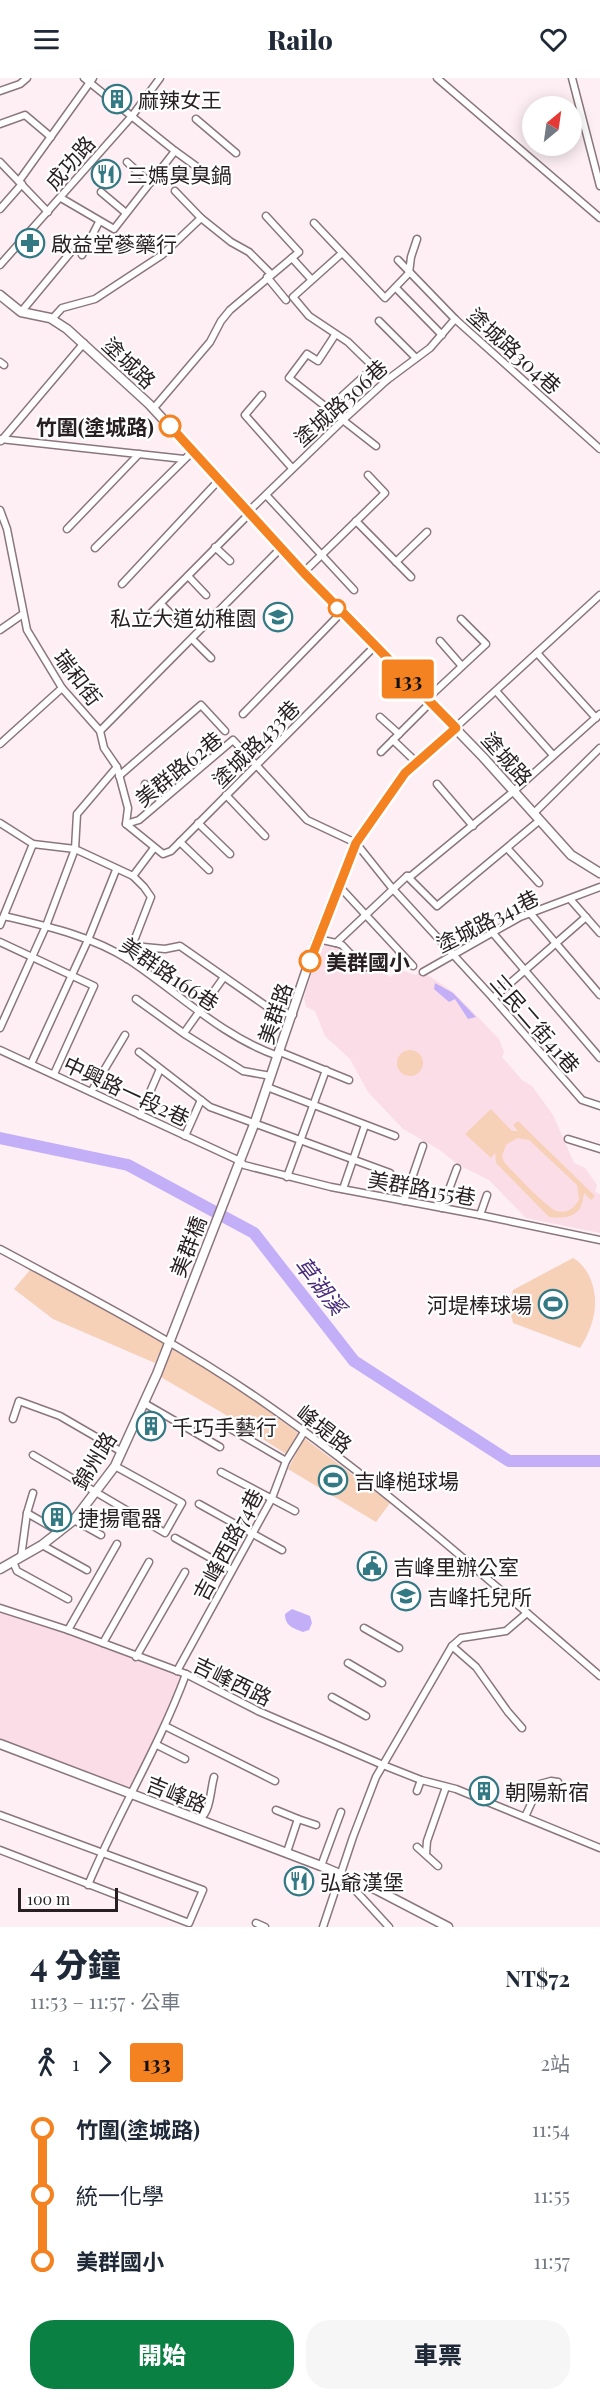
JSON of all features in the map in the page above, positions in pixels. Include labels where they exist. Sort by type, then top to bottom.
[{"type":"street","points":[[0,84],[3,90],[20,84],[27,78]]},
{"type":"street","points":[[84,78],[92,80],[174,151],[215,180]]},
{"type":"street","name":"成功路","points":[[0,265],[132,116],[160,78]]},
{"type":"street","points":[[436,78],[600,218]]},
{"type":"street","points":[[572,78],[600,186]]},
{"type":"street","points":[[0,210],[92,80]]},
{"type":"street","points":[[0,124],[25,115],[51,137]]},
{"type":"street","points":[[196,119],[237,153]]},
{"type":"street","points":[[61,198],[114,229],[174,151]]},
{"type":"street","points":[[0,162],[48,212]]},
{"type":"street","points":[[127,162],[150,183]]},
{"type":"street","points":[[175,191],[201,218],[231,242],[249,252],[286,300]]},
{"type":"street","points":[[101,192],[126,213]]},
{"type":"street","points":[[153,409],[210,342],[221,321],[230,310],[299,252],[266,216]]},
{"type":"street","points":[[52,319],[62,308],[95,299],[162,255],[201,218]]},
{"type":"street","points":[[82,255],[99,222]]},
{"type":"street","points":[[315,224],[385,298],[409,273],[417,239]]},
{"type":"street","points":[[21,312],[70,253]]},
{"type":"street","points":[[341,254],[293,297],[309,316],[348,342],[387,380]]},
{"type":"street","points":[[292,258],[311,279]]},
{"type":"street","name":"塗城路304巷","points":[[398,260],[455,319],[600,449]]},
{"type":"street","points":[[396,288],[442,335]]},
{"type":"street","name":"塗城路","points":[[0,295],[21,312],[52,319],[84,343],[153,409],[220,479],[304,573],[456,728],[571,855],[600,873]]},
{"type":"street","name":"塗城路306巷","points":[[149,615],[292,468],[387,380],[442,335],[455,319]]},
{"type":"street","points":[[379,321],[416,358]]},
{"type":"street","points":[[335,335],[318,361],[307,354],[289,378],[376,447]]},
{"type":"street","points":[[1,440],[84,343]]},
{"type":"street","points":[[342,396],[374,367]]},
{"type":"street","points":[[262,395],[245,416],[292,468]]},
{"type":"street","points":[[1,440],[184,459]]},
{"type":"street","points":[[95,548],[193,451]]},
{"type":"street","points":[[67,529],[139,454]]},
{"type":"street","points":[[304,573],[385,493],[368,475]]},
{"type":"street","points":[[122,584],[220,479]]},
{"type":"street","points":[[267,496],[354,590]]},
{"type":"street","name":"瑞和街","points":[[0,510],[7,530],[27,630],[62,688],[100,731],[104,748],[117,767],[128,808],[126,825]]},
{"type":"street","points":[[356,521],[411,577]]},
{"type":"street","points":[[396,562],[427,532]]},
{"type":"street","points":[[215,547],[230,561]]},
{"type":"street","points":[[100,731],[281,548]]},
{"type":"street","points":[[188,576],[206,595]]},
{"type":"street","points":[[456,728],[600,595]]},
{"type":"street","points":[[161,604],[180,622]]},
{"type":"street","points":[[243,714],[342,612]]},
{"type":"street","points":[[0,630],[24,614]]},
{"type":"street","points":[[381,752],[461,665],[486,644],[461,619]]},
{"type":"street","points":[[192,639],[211,658]]},
{"type":"street","points":[[440,641],[461,665]]},
{"type":"street","name":"塗城路433巷","points":[[180,842],[375,646]]},
{"type":"street","points":[[336,943],[392,888],[407,876],[411,876],[473,826],[598,716],[537,653]]},
{"type":"street","points":[[0,744],[62,688]]},
{"type":"street","points":[[496,691],[553,755]]},
{"type":"street","points":[[119,776],[201,705],[225,731]]},
{"type":"street","points":[[380,717],[399,734]]},
{"type":"street","name":"美群路","points":[[236,1171],[318,939],[356,843],[415,762],[456,728]]},
{"type":"street","name":"美群路62巷","points":[[126,825],[139,820],[233,740],[307,820],[356,843]]},
{"type":"street","points":[[393,740],[415,762]]},
{"type":"street","points":[[407,876],[437,906],[507,848],[600,748]]},
{"type":"street","points":[[593,755],[600,762]]},
{"type":"street","points":[[0,1028],[46,926],[75,849],[77,814],[117,767]]},
{"type":"street","points":[[145,784],[161,801]]},
{"type":"street","points":[[437,784],[473,826]]},
{"type":"street","points":[[226,795],[265,836]]},
{"type":"street","points":[[0,823],[33,844],[75,849],[132,876],[144,887],[151,897],[128,959]]},
{"type":"street","points":[[198,823],[230,854]]},
{"type":"street","points":[[126,825],[163,854],[171,851],[180,842],[209,870]]},
{"type":"street","name":"三民二街41巷","points":[[356,843],[392,888],[582,1100],[600,1106]]},
{"type":"street","points":[[0,925],[33,844]]},
{"type":"street","points":[[132,876],[154,848]]},
{"type":"street","points":[[507,848],[539,883]]},
{"type":"street","points":[[31,1064],[88,940],[116,870]]},
{"type":"street","points":[[339,886],[413,966]]},
{"type":"street","name":"塗城路341巷","points":[[423,972],[492,932],[530,914],[600,887]]},
{"type":"street","points":[[570,899],[600,933]]},
{"type":"street","points":[[530,914],[600,996]]},
{"type":"street","name":"美群路166巷","points":[[4,916],[46,926],[88,940],[128,959],[198,1013],[254,1048],[279,1054],[349,1080]]},
{"type":"street","points":[[493,998],[586,917]]},
{"type":"street","points":[[492,932],[600,1058]]},
{"type":"street","points":[[318,939],[342,945],[364,968]]},
{"type":"street","points":[[0,942],[94,986],[54,1074]]},
{"type":"street","points":[[133,945],[165,949],[180,946],[269,1008],[293,1015]]},
{"type":"street","points":[[184,1033],[224,976]]},
{"type":"street","points":[[136,999],[243,1071],[271,1076]]},
{"type":"street","points":[[91,1092],[125,1035]]},
{"type":"street","name":"中興路一段2巷","points":[[0,1050],[240,1161]]},
{"type":"street","points":[[140,1052],[210,1107],[390,1173]]},
{"type":"street","points":[[140,1115],[160,1069]]},
{"type":"street","points":[[287,1177],[326,1070]]},
{"type":"street","points":[[267,1087],[394,1136]]},
{"type":"street","points":[[185,1136],[201,1101]]},
{"type":"street","points":[[343,1189],[365,1125]]},
{"type":"street","points":[[568,1139],[600,1149]]},
{"type":"street","points":[[404,1201],[423,1146]]},
{"type":"street","name":"美群路155巷","points":[[240,1161],[244,1165],[287,1177],[600,1240]]},
{"type":"street","points":[[442,1209],[457,1168]]},
{"type":"street","name":"美群橋","points":[[171,1337],[236,1171]]},
{"type":"street","points":[[480,1215],[487,1195]]},
{"type":"street","name":"峰堤路","points":[[0,1250],[171,1337],[266,1404],[458,1552],[600,1676]]},
{"type":"street","name":"錦州路","points":[[0,1569],[42,1545],[74,1520],[115,1466],[171,1337]]},
{"type":"street","points":[[13,1419],[19,1401],[60,1416],[122,1452]]},
{"type":"street","points":[[144,1403],[220,1447]]},
{"type":"street","points":[[219,1422],[286,1461]]},
{"type":"street","name":"吉峰西路74巷","points":[[177,1671],[272,1498],[286,1461],[304,1432]]},
{"type":"street","points":[[33,1455],[165,1533],[182,1503],[115,1466]]},
{"type":"street","points":[[221,1472],[295,1511]]},
{"type":"street","points":[[33,1493],[17,1560],[17,1571],[68,1599]]},
{"type":"street","points":[[199,1504],[282,1550]]},
{"type":"street","points":[[27,1513],[60,1532]]},
{"type":"street","points":[[74,1520],[101,1535]]},
{"type":"street","points":[[175,1538],[232,1570]]},
{"type":"street","points":[[68,1630],[117,1544]]},
{"type":"street","points":[[42,1545],[87,1570]]},
{"type":"street","points":[[103,1643],[149,1562]]},
{"type":"street","points":[[136,1657],[185,1572]]},
{"type":"street","name":"吉峰西路","points":[[0,1608],[68,1630],[186,1674],[258,1711],[383,1765],[525,1817],[600,1848]]},
{"type":"street","points":[[323,1927],[359,1819],[383,1765],[452,1646],[461,1638],[506,1631],[527,1613]]},
{"type":"street","points":[[364,1628],[399,1648]]},
{"type":"street","points":[[452,1646],[476,1667],[522,1728]]},
{"type":"street","points":[[348,1663],[382,1683]]},
{"type":"street","points":[[88,1885],[130,1793],[157,1745],[186,1674]]},
{"type":"street","points":[[332,1697],[366,1716]]},
{"type":"street","points":[[165,1726],[275,1781]]},
{"type":"street","name":"吉峰路","points":[[0,1744],[198,1821],[287,1852],[387,1895],[448,1927]]},
{"type":"street","points":[[157,1745],[185,1760]]},
{"type":"street","points":[[198,1821],[203,1817],[208,1806],[208,1796],[214,1777]]},
{"type":"street","points":[[417,1791],[421,1780]]},
{"type":"street","points":[[525,1817],[540,1784],[558,1782]]},
{"type":"street","points":[[426,1854],[427,1841],[446,1787]]},
{"type":"street","points":[[276,1810],[316,1825]]},
{"type":"street","points":[[321,1866],[341,1812]]},
{"type":"street","points":[[0,1815],[203,1890],[189,1923],[0,1850]]},
{"type":"street","points":[[287,1852],[298,1819]]},
{"type":"street","points":[[417,1847],[438,1866]]},
{"type":"street","name":"吉峰路","points":[[341,1875],[389,1927]]},
{"type":"street","points":[[256,1923],[265,1927]]},
{"type":"shaded area","name":"美群國小","points":[[322,941],[340,946],[367,973],[373,968],[391,977],[398,969],[415,975],[423,972],[452,991],[499,1039],[504,1052],[502,1057],[522,1080],[532,1086],[553,1115],[574,1163],[585,1168],[597,1185],[595,1192],[600,1194],[600,1233],[526,1218],[489,1180],[457,1164],[440,1150],[403,1129],[368,1092],[350,1059],[325,1036],[315,1011],[306,1007],[304,997]]},
{"type":"shaded area","points":[[435,983],[453,993],[476,1017],[468,1019],[455,999],[449,1002],[434,989]]},
{"type":"shaded area","points":[[410,1050],[419,1054],[423,1063],[419,1072],[410,1076],[401,1072],[397,1063],[401,1054]]},
{"type":"shaded area","points":[[491,1109],[512,1131],[518,1131],[513,1125],[518,1121],[595,1196],[591,1200],[584,1193],[581,1207],[574,1214],[549,1217],[496,1163],[495,1153],[491,1158],[465,1134]],"holes":[[[517,1138],[529,1140],[577,1185],[579,1199],[570,1210],[560,1212],[551,1208],[504,1162],[502,1156],[506,1145]]]},
{"type":"shaded area","name":"河堤棒球場","points":[[573,1258],[588,1273],[595,1298],[592,1324],[580,1348],[513,1323],[509,1307],[513,1290]]},
{"type":"shaded area","points":[[30,1270],[159,1338],[164,1342],[155,1363],[53,1319],[14,1289]]},
{"type":"shaded area","points":[[174,1347],[220,1376],[298,1433],[286,1454],[159,1376]]},
{"type":"shaded area","name":"吉峰槌球場","points":[[304,1438],[390,1503],[376,1522],[288,1469]]},
{"type":"shaded area","points":[[292,1609],[310,1616],[312,1623],[309,1630],[303,1632],[288,1624],[285,1614]]},
{"type":"shaded area","points":[[0,1611],[67,1632],[135,1660],[182,1676],[157,1745],[129,1789],[0,1740]]},
{"type":"waterway","name":"草湖溪","points":[[0,1138],[128,1165],[254,1233],[354,1361],[509,1461],[600,1461]]},
{"type":"bus line","name":"133","points":[[170,426],[304,573],[456,728],[405,773],[356,843],[310,961]]},
{"type":"place","name":"麻辣女王","points":[[117,99]]},
{"type":"place","name":"三媽臭臭鍋","points":[[106,174]]},
{"type":"place","name":"啟益堂蔘藥行","points":[[30,243]]},
{"type":"place","name":"竹圍(塗城路)","points":[[170,426]]},
{"type":"place","name":"私立大道幼稚園","points":[[278,617]]},
{"type":"place","name":"美群國小","points":[[310,961]]},
{"type":"place","name":"河堤棒球場","points":[[553,1304]]},
{"type":"place","name":"千巧手藝行","points":[[151,1426]]},
{"type":"place","name":"吉峰槌球場","points":[[333,1480]]},
{"type":"place","name":"捷揚電器","points":[[57,1517]]},
{"type":"place","name":"吉峰里辦公室","points":[[372,1566]]},
{"type":"place","name":"吉峰托兒所","points":[[406,1596]]},
{"type":"place","name":"朝陽新宿","points":[[484,1791]]},
{"type":"place","name":"弘爺漢堡","points":[[299,1881]]}]
